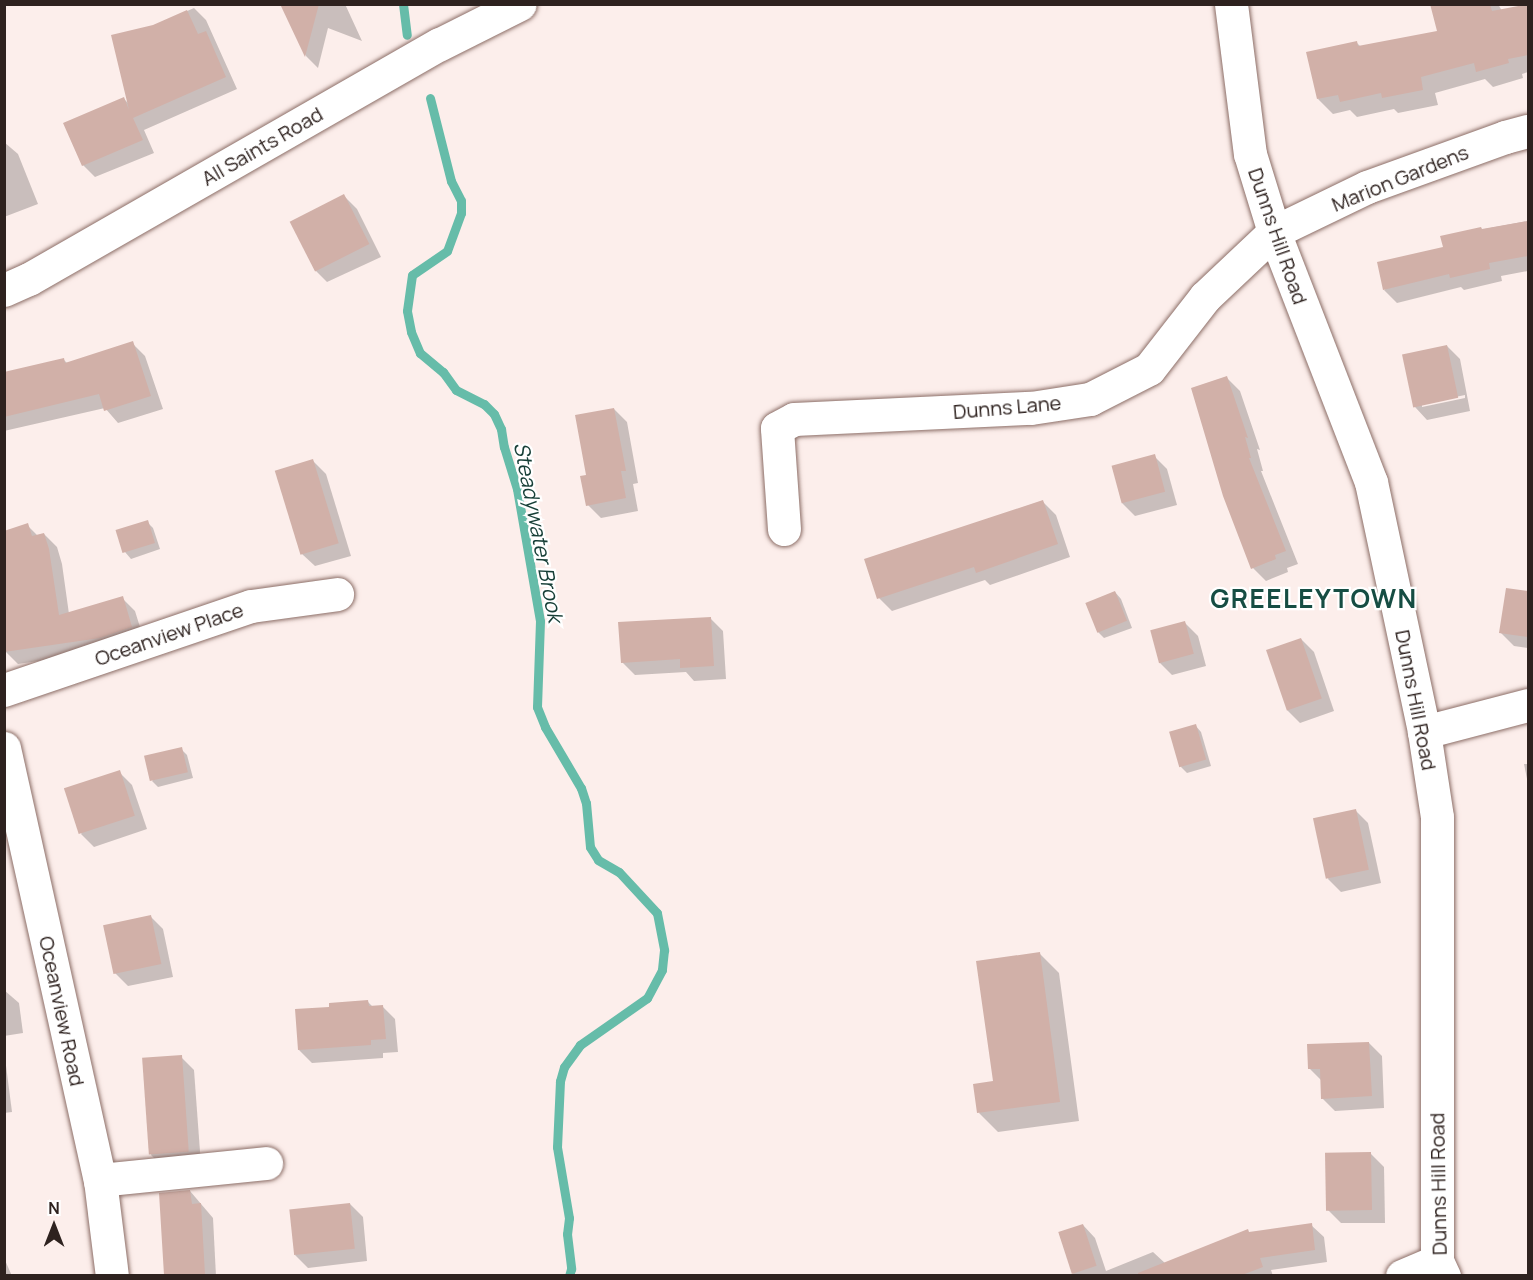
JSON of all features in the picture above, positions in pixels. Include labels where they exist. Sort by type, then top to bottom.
[{"type":"street","name":"All Saints Road","points":[[4,290],[29,279],[440,44],[520,4]]},
{"type":"street","name":"Dunns Hill Road","points":[[1231,4],[1250,154],[1274,232],[1371,482],[1424,732],[1437,817],[1440,1268]]},
{"type":"street","name":"Marion Gardens","points":[[1274,232],[1367,187],[1505,137],[1528,131]]},
{"type":"street","name":"Dunns Lane","points":[[784,530],[777,428],[794,419],[1031,408],[1090,399],[1149,369],[1205,297],[1274,232]]},
{"type":"street","name":"Oceanview Place","points":[[4,690],[251,606],[337,594]]},
{"type":"street","points":[[1424,732],[1528,705]]},
{"type":"street","name":"Oceanview Road","points":[[4,748],[100,1180],[112,1275]]},
{"type":"street","points":[[100,1180],[266,1163]]},
{"type":"street","points":[[1402,1275],[1440,1268]]},
{"type":"building","points":[[280,4],[319,4],[305,57]]},
{"type":"building","points":[[1430,4],[1490,4],[1492,11],[1528,4],[1528,55],[1508,59],[1509,63],[1476,72],[1474,63],[1421,77],[1423,90],[1382,98],[1381,93],[1340,102],[1338,95],[1317,99],[1306,52],[1357,41],[1358,46],[1437,31]]},
{"type":"building","points":[[187,10],[198,34],[206,31],[226,77],[133,118],[143,140],[82,166],[63,123],[124,97],[129,110],[111,35],[153,25]]},
{"type":"building","points":[[344,194],[369,244],[315,272],[290,222]]},
{"type":"building","points":[[1528,221],[1528,256],[1489,263],[1490,269],[1450,278],[1449,274],[1383,290],[1377,262],[1443,247],[1440,236],[1481,227],[1482,229]]},
{"type":"building","points":[[133,341],[151,396],[104,411],[99,394],[4,417],[4,372],[64,358],[65,363]]},
{"type":"building","points":[[1447,345],[1458,398],[1413,407],[1402,355]]},
{"type":"building","points":[[1227,376],[1248,438],[1245,437],[1251,458],[1249,458],[1286,551],[1275,555],[1276,559],[1251,569],[1223,496],[1191,388]]},
{"type":"building","points":[[614,408],[626,471],[621,471],[626,498],[586,506],[580,476],[586,475],[575,415]]},
{"type":"building","points":[[1155,454],[1165,492],[1122,503],[1112,466]]},
{"type":"building","points":[[313,459],[339,543],[300,555],[275,471]]},
{"type":"building","points":[[1043,500],[1058,544],[976,573],[974,567],[877,599],[864,559]]},
{"type":"building","points":[[148,520],[155,543],[123,553],[115,530]]},
{"type":"building","points":[[28,523],[32,536],[44,533],[49,549],[59,615],[123,596],[132,627],[100,638],[4,652],[4,531]]},
{"type":"building","points":[[1506,588],[1528,591],[1528,637],[1499,633]]},
{"type":"building","points":[[1115,591],[1127,621],[1097,633],[1085,603]]},
{"type":"building","points":[[711,617],[714,666],[680,668],[680,659],[621,663],[618,622]]},
{"type":"building","points":[[1185,621],[1194,654],[1159,663],[1150,630]]},
{"type":"building","points":[[1301,638],[1322,699],[1287,711],[1266,650]]},
{"type":"building","points":[[1196,724],[1206,760],[1179,767],[1169,732]]},
{"type":"building","points":[[182,747],[188,772],[150,781],[144,756]]},
{"type":"building","points":[[120,770],[135,816],[79,834],[64,788]]},
{"type":"building","points":[[1356,809],[1369,870],[1326,879],[1313,818]]},
{"type":"building","points":[[151,915],[161,964],[113,974],[103,925]]},
{"type":"building","points":[[1040,952],[1060,1102],[977,1113],[973,1084],[993,1081],[976,961]]},
{"type":"building","points":[[368,1000],[369,1006],[383,1005],[386,1039],[371,1040],[371,1045],[298,1050],[295,1009],[329,1007],[329,1003]]},
{"type":"building","points":[[1369,1042],[1372,1096],[1321,1099],[1320,1069],[1308,1069],[1307,1044]]},
{"type":"building","points":[[182,1055],[189,1152],[149,1155],[142,1058]]},
{"type":"building","points":[[1371,1152],[1372,1210],[1326,1211],[1325,1153]]},
{"type":"building","points":[[190,1190],[192,1204],[201,1203],[205,1275],[164,1275],[159,1193]]},
{"type":"building","points":[[350,1203],[355,1249],[294,1255],[289,1209]]},
{"type":"building","points":[[1312,1223],[1315,1250],[1260,1258],[1263,1267],[1242,1275],[1138,1275],[1138,1273],[1248,1229],[1249,1232]]},
{"type":"building","points":[[1083,1224],[1097,1266],[1072,1274],[1058,1232]]},
{"type":"waterway","name":"Steadywater Brook","points":[[403,4],[407,35]]},
{"type":"waterway","name":"Steadywater Brook","points":[[430,98],[451,181],[461,201],[461,213],[447,251],[412,275],[407,311],[411,332],[420,353],[443,372],[456,390],[484,404],[494,414],[501,429],[517,489],[540,621],[537,707],[545,727],[581,788],[586,803],[590,847],[598,860],[619,872],[657,913],[664,950],[662,970],[647,998],[580,1045],[564,1067],[560,1081],[557,1147],[569,1218],[567,1234],[571,1269],[569,1276]]},
{"type":"district","name":"GREELEYTOWN","points":[[1314,599]]}]
